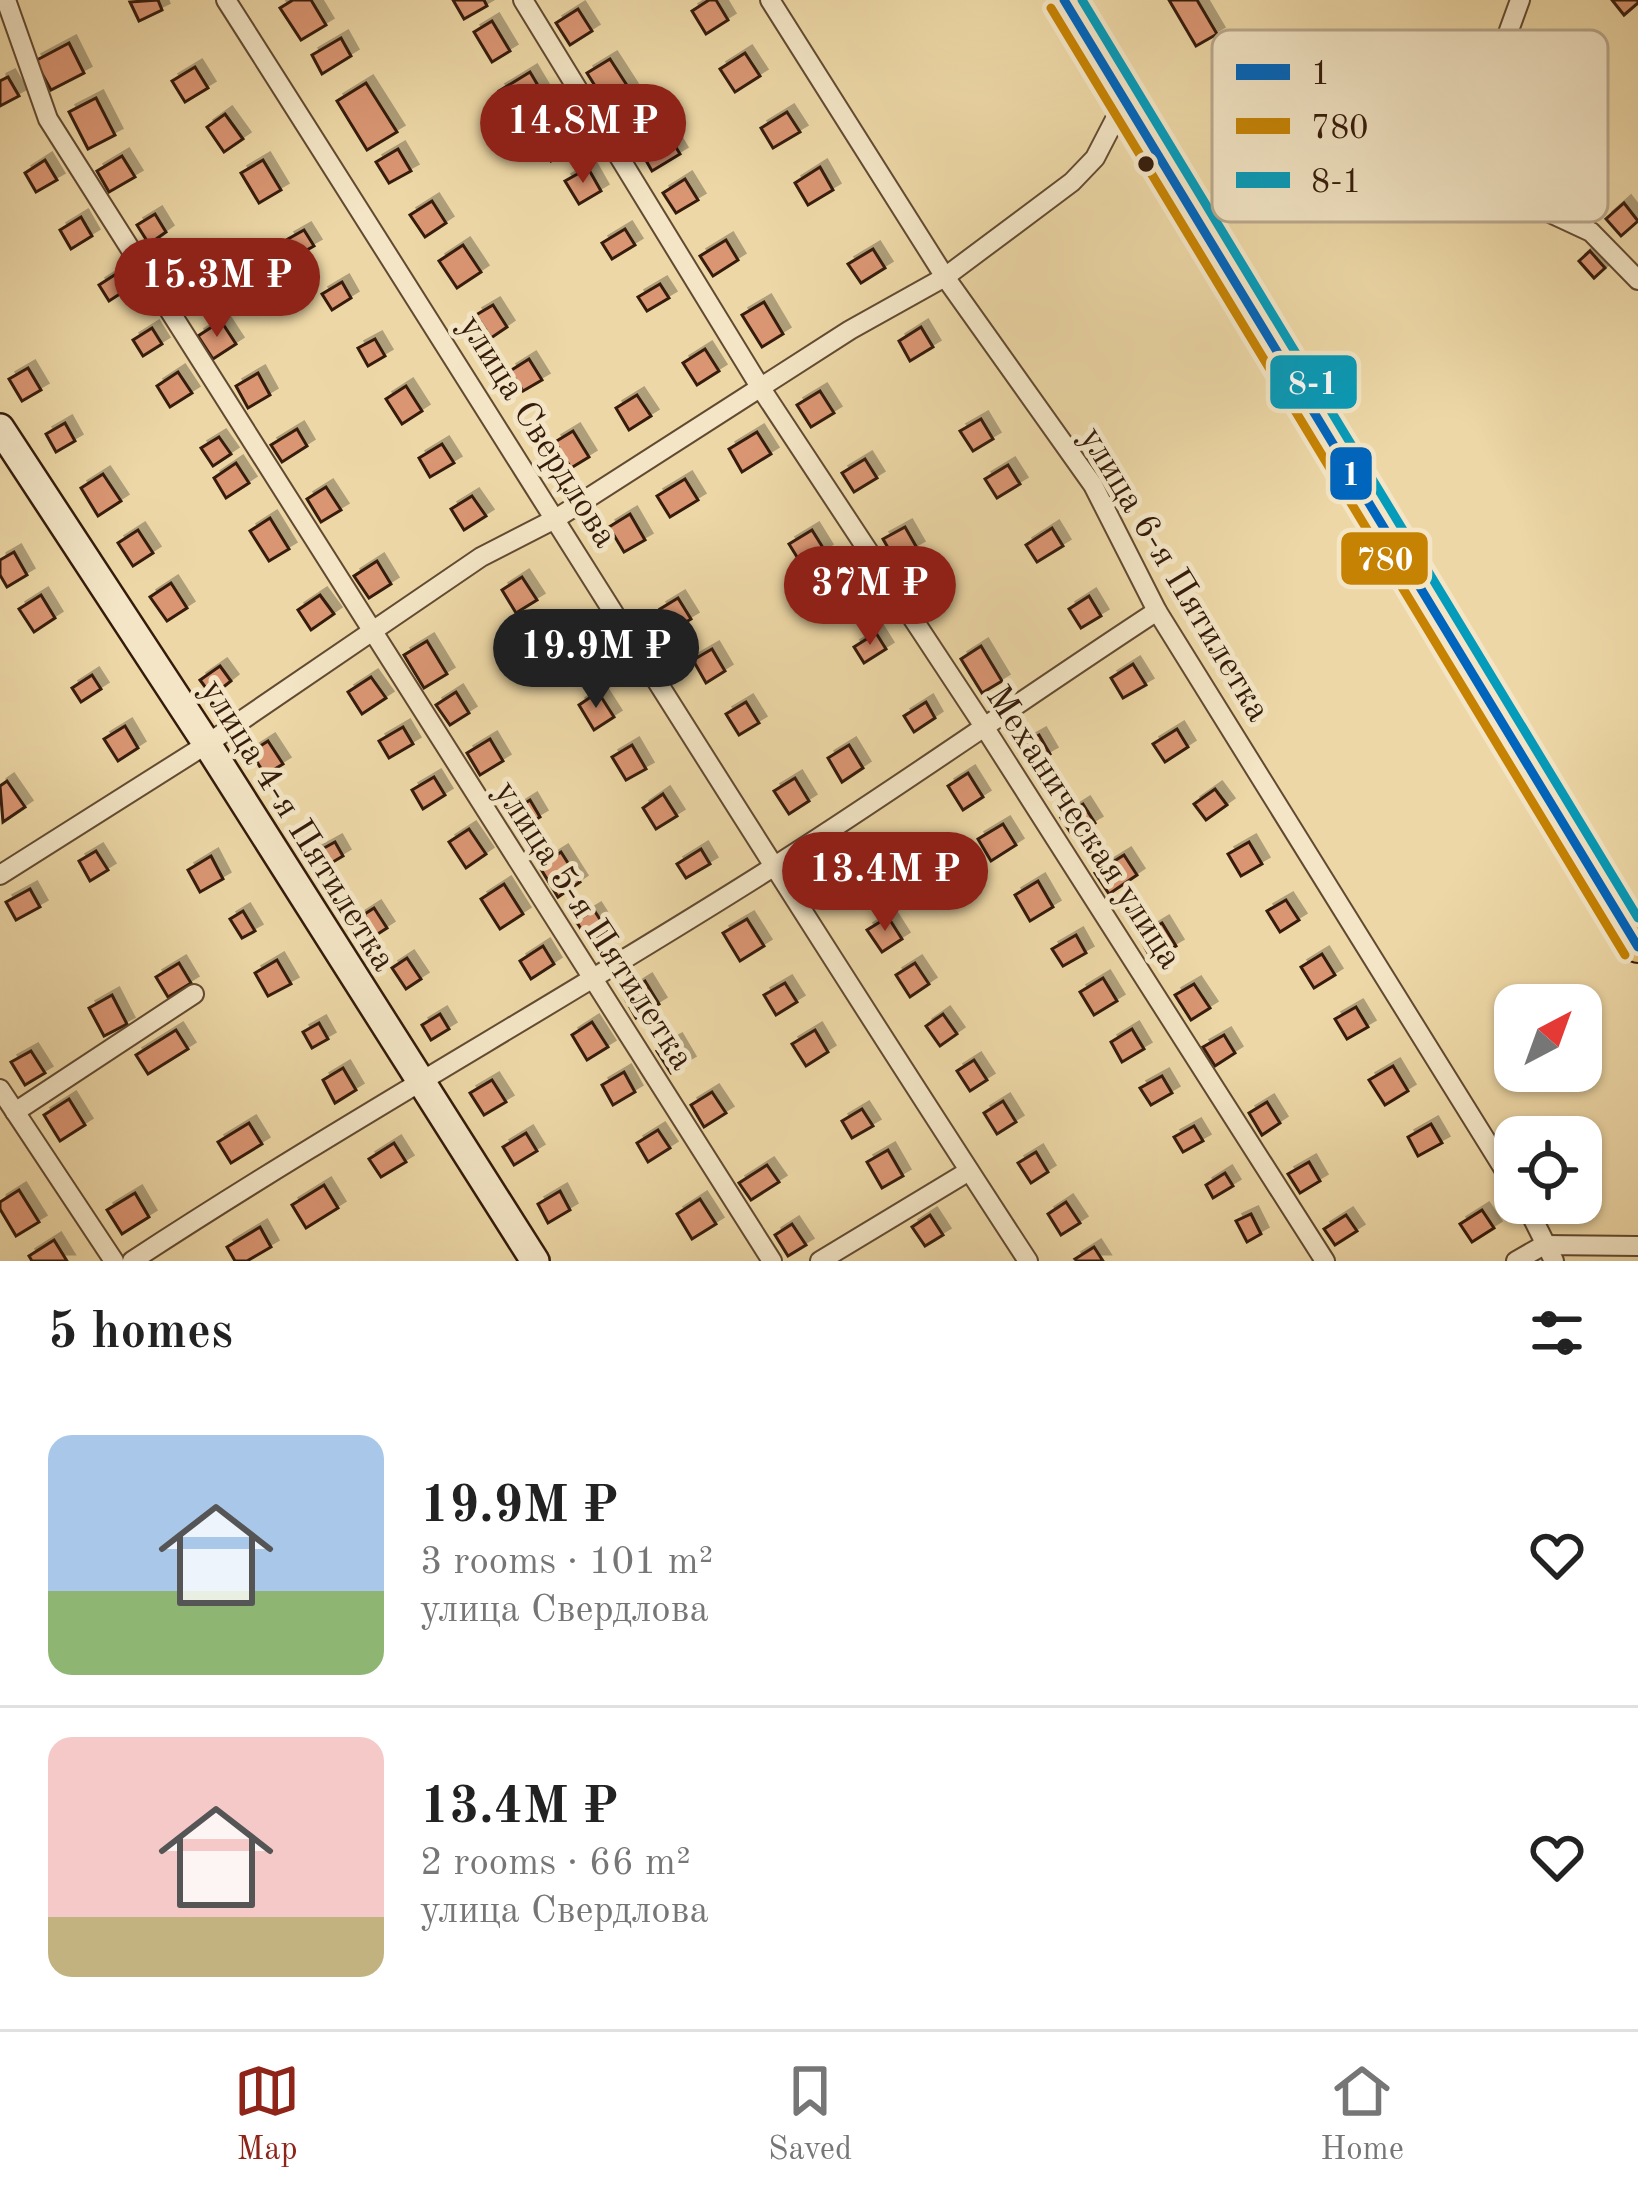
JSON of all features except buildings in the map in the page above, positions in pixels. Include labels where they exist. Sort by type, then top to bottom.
[{"type":"main road","points":[[1064,0],[1638,947]]},
{"type":"street","name":"улица 5-я Пятилетка","points":[[6,0],[47,119],[772,1261]]},
{"type":"street","name":"улица Свердлова","points":[[226,0],[773,867],[1028,1261]]},
{"type":"street","name":"Механическая улица","points":[[523,0],[762,390],[1324,1261]]},
{"type":"street","name":"улица 6-я Пятилетка","points":[[770,0],[945,277],[1093,485],[1157,611],[1494,1153]]},
{"type":"street","points":[[1509,30],[1520,0]]},
{"type":"street","points":[[4,866],[207,744],[481,557],[557,518],[850,331],[945,277],[1072,182],[1095,158],[1124,102]]},
{"type":"street","points":[[1570,222],[1591,232],[1638,280]]},
{"type":"street","name":"улица 4-я Пятилетка","points":[[0,428],[536,1261]]},
{"type":"street","points":[[132,1261],[263,1175],[773,867],[1157,611]]},
{"type":"street","points":[[15,1112],[194,994]]},
{"type":"street","points":[[0,1089],[114,1261]]},
{"type":"street","points":[[820,1261],[969,1171]]},
{"type":"street","points":[[1535,1224],[1549,1253]]},
{"type":"street","points":[[1516,1261],[1549,1253],[1638,1246]]},
{"type":"transit line","name":"1","points":[[1064,0],[1638,947]]},
{"type":"transit line","name":"8-1","points":[[1082,0],[1212,215]]},
{"type":"transit line","name":"780","points":[[1051,8],[1625,955]]},
{"type":"transit line","name":"8-1","points":[[1216,222],[1638,918]]}]
